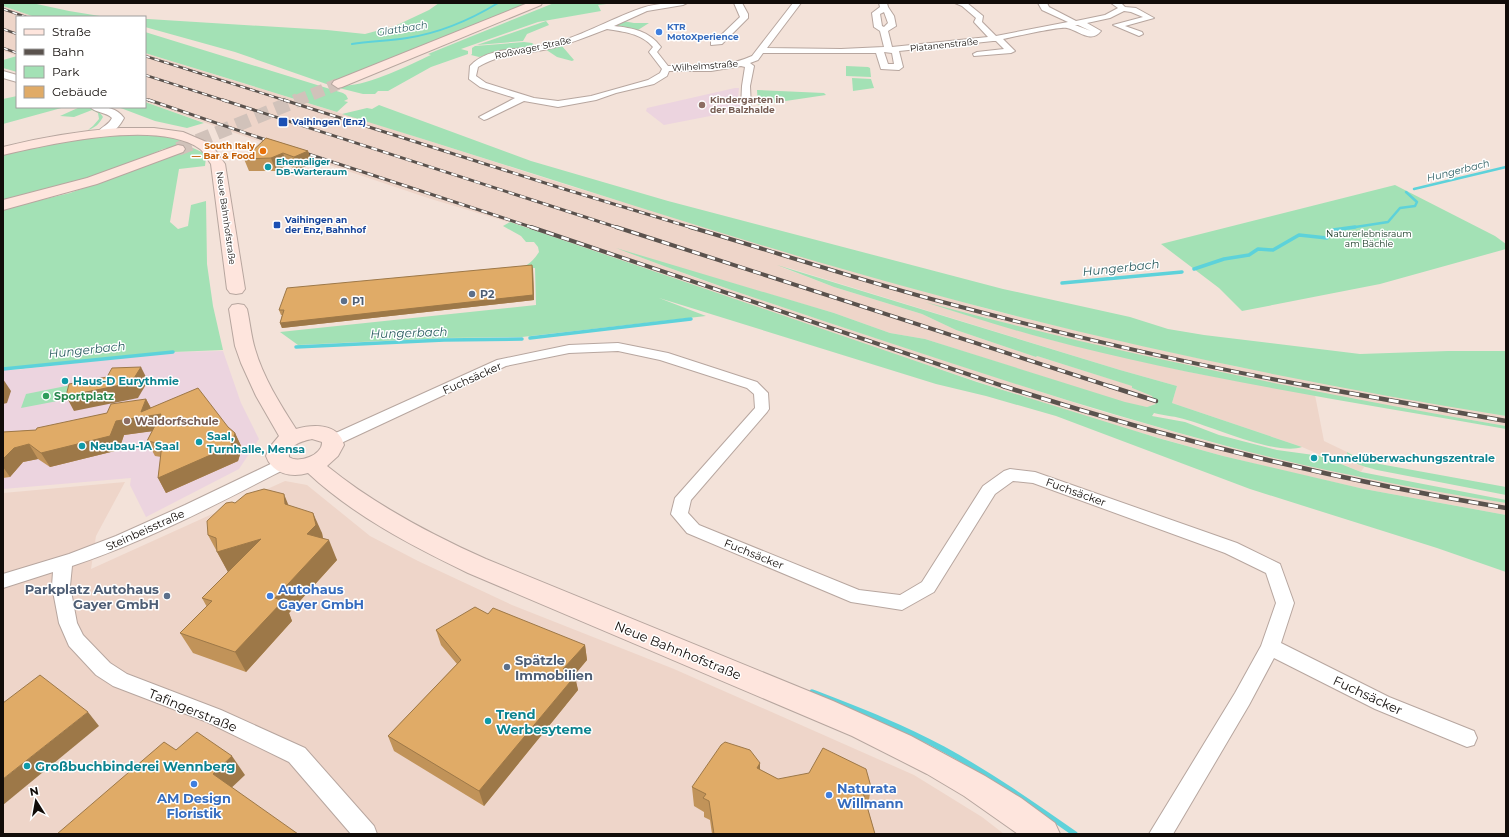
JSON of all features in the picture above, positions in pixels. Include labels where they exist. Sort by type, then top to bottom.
[{"type":"main road","points":[[338,84],[537,3]]},
{"type":"main road","name":"Neue Bahnhofstraße","points":[[3,151],[50,140],[99,132],[146,131],[177,135],[193,140],[207,147],[214,154],[218,164],[225,208],[236,289],[231,292],[232,307],[238,308],[245,349],[264,396],[291,438]]},
{"type":"main road","points":[[3,205],[92,181],[178,149]]},
{"type":"main road","points":[[312,432],[329,436],[334,440],[334,447],[330,454],[313,465],[294,468],[281,464],[277,458],[278,451],[283,444],[291,438],[312,432]]},
{"type":"main road","name":"Neue Bahnhofstraße","points":[[313,465],[322,475],[415,537],[489,572],[792,697],[876,734],[959,776],[987,793],[1044,834]]},
{"type":"street","name":"Roßwager Straße","points":[[666,69],[664,74],[652,82],[579,102],[543,104],[483,85],[472,77],[474,66],[483,60],[497,55],[560,44],[607,26],[640,10],[683,3]]},
{"type":"street","points":[[714,44],[719,42],[744,18],[744,14],[738,3]]},
{"type":"street","name":"Wilhelmstraße","points":[[744,64],[755,58],[762,50],[797,3]]},
{"type":"street","points":[[1115,3],[1120,5],[1122,9],[1133,10],[1150,18],[1118,25]]},
{"type":"street","points":[[957,5],[964,4],[980,18],[978,22]]},
{"type":"street","points":[[883,6],[890,13],[893,22],[892,26],[884,30],[878,27],[876,13],[883,6]]},
{"type":"street","points":[[1041,6],[1075,24]]},
{"type":"street","name":"Platanenstraße","points":[[762,50],[818,52],[893,51],[984,41],[1075,24],[1119,12],[1122,9]]},
{"type":"street","points":[[1100,18],[1140,34]]},
{"type":"street","points":[[968,20],[978,22],[1011,51],[977,54]]},
{"type":"street","points":[[607,26],[648,36],[657,47],[653,52],[666,69]]},
{"type":"street","points":[[880,51],[884,67],[899,67],[893,51],[888,48],[884,30]]},
{"type":"street","points":[[984,41],[996,52]]},
{"type":"street","name":"Wilhelmstraße","points":[[666,69],[744,64],[750,66],[746,86],[746,108]]},
{"type":"street","points":[[3,74],[16,79]]},
{"type":"street","points":[[484,117],[523,98]]},
{"type":"street","points":[[98,108],[106,117],[99,132]]},
{"type":"street","points":[[99,108],[117,116],[117,122]]},
{"type":"street","points":[[117,122],[146,131]]},
{"type":"street","points":[[99,132],[117,122]]},
{"type":"street","name":"Fuchsäcker","points":[[334,440],[502,363],[569,349],[618,347],[663,356],[752,385],[761,393],[762,409],[683,498],[679,514],[693,529],[857,597],[902,603],[928,587],[989,490],[1010,475],[1036,478],[1231,548],[1274,569],[1285,603],[1270,647],[1242,699],[1160,834]]},
{"type":"street","name":"Steinbeisstraße","points":[[3,581],[62,563],[120,541],[179,516],[281,464]]},
{"type":"street","name":"Tafingerstraße","points":[[62,563],[61,586],[68,623],[76,640],[103,669],[120,680],[214,716],[297,755],[366,834]]},
{"type":"street","name":"Fuchsäcker","points":[[1270,647],[1382,703],[1467,738]]},
{"type":"shaded area","points":[[3,6],[32,16],[16,16],[16,56],[3,51]]},
{"type":"shaded area","points":[[146,53],[570,186],[831,265],[995,311],[1239,367],[1506,416],[1506,426],[1372,403],[1239,377],[1118,351],[940,307],[1047,339],[1127,358],[1189,372],[1315,395],[1324,441],[1347,452],[1348,457],[1364,467],[1361,472],[1302,447],[1172,403],[1177,386],[1120,370],[789,268],[781,267],[834,287],[922,314],[956,330],[1036,357],[1037,356],[1133,386],[1132,388],[1152,396],[1156,404],[1147,407],[1125,403],[925,339],[890,333],[834,313],[629,253],[702,280],[1100,411],[1225,446],[1293,462],[1364,478],[1506,503],[1506,515],[1364,489],[1293,473],[1223,456],[1095,420],[854,341],[518,225],[431,199],[146,102]]},
{"type":"shaded area","name":"Kindergarten in der Balzhalde","points":[[739,88],[738,99],[742,102],[741,110],[664,125],[646,111],[647,108]]},
{"type":"shaded area","name":"Waldorfschule","points":[[223,351],[241,403],[259,439],[239,469],[146,517],[130,485],[131,478],[3,489],[3,369],[15,370],[173,352]]},
{"type":"shaded area","points":[[285,481],[307,485],[370,536],[418,561],[512,605],[674,669],[914,775],[982,817],[1004,834],[3,834],[3,493],[125,482],[96,536],[91,569]]},
{"type":"green space","points":[[3,3],[32,3],[100,16],[32,16],[3,6]]},
{"type":"green space","points":[[439,3],[531,3],[351,77],[343,77],[337,81],[340,85],[349,85],[373,80],[431,55],[428,54],[554,3],[615,3],[598,5],[601,11],[538,22],[461,49],[468,51],[468,54],[431,67],[388,91],[378,91],[375,94],[363,94],[335,87],[235,52],[146,27],[146,19],[148,19],[327,30],[365,34],[395,26],[429,10]]},
{"type":"green space","points":[[546,21],[549,25],[527,34],[523,41],[477,45]]},
{"type":"green space","points":[[623,21],[649,23],[638,30],[618,27],[618,23]]},
{"type":"green space","points":[[146,32],[343,93],[348,99],[344,101],[348,102],[337,112],[146,53]]},
{"type":"green space","points":[[524,42],[532,43],[536,46],[499,51],[479,57],[471,55],[472,48],[475,46]]},
{"type":"green space","points":[[562,46],[574,60],[572,61],[557,57],[545,49]]},
{"type":"green space","points":[[16,56],[16,72],[3,68],[3,60]]},
{"type":"green space","points":[[846,66],[868,67],[870,68],[871,77],[846,76]]},
{"type":"green space","points":[[852,78],[871,79],[874,88],[853,91]]},
{"type":"green space","points":[[757,90],[824,93],[826,95],[758,105]]},
{"type":"green space","points":[[16,96],[16,108],[61,108],[3,124],[3,99]]},
{"type":"green space","points":[[146,102],[204,123],[187,128],[155,121],[121,108],[146,108]]},
{"type":"green space","points":[[379,105],[531,161],[668,201],[1003,289],[1130,317],[1168,329],[1204,335],[1360,354],[1506,351],[1506,416],[1431,404],[1208,361],[987,309],[770,248],[342,114],[367,108],[372,109]]},
{"type":"green space","points":[[78,108],[90,108],[99,112],[103,117],[97,125],[88,130],[99,119],[98,113],[92,110],[74,117],[60,116]]},
{"type":"green space","points":[[123,134],[158,136],[191,144],[163,149],[116,170],[3,202],[3,153],[41,144]]},
{"type":"green space","points":[[193,148],[204,153],[206,157],[205,166],[179,169],[170,222],[178,229],[188,226],[191,205],[206,201],[207,264],[213,306],[223,350],[173,352],[16,369],[3,369],[3,209],[70,193]]},
{"type":"green space","name":"Naturerlebnisraum am Bächle","points":[[1395,185],[1495,236],[1506,244],[1506,249],[1380,284],[1242,311],[1219,288],[1161,244]]},
{"type":"green space","points":[[510,222],[977,382],[1158,438],[1223,456],[1364,489],[1506,515],[1506,572],[1437,548],[1250,489],[1056,416],[986,396],[936,384],[659,298],[706,316],[522,337],[445,338],[298,345],[280,332],[536,305],[535,268],[513,270],[525,266],[531,262],[539,252],[538,247],[534,242],[526,242],[521,236],[503,226]]},
{"type":"green space","points":[[616,248],[834,313],[890,333],[925,339],[1125,402],[1147,407],[1156,404],[1152,396],[1132,388],[1132,386],[1037,356],[1036,357],[956,330],[922,314],[834,287],[777,265],[1177,386],[1172,403],[1302,447],[1291,449],[1277,448],[1245,440],[1183,419],[1154,413],[1152,416],[1185,422],[1219,435],[1277,450],[1321,456],[1361,472],[1506,500],[1506,503],[1399,485],[1258,454],[1095,409],[817,319],[649,261]]},
{"type":"green space","points":[[925,302],[1069,339],[1214,371],[1360,400],[1506,426],[1506,429],[1276,389],[1161,366],[1047,339]]},
{"type":"green space","name":"Sportplatz","points":[[71,385],[68,399],[21,408],[26,394]]},
{"type":"green space","points":[[1347,452],[1363,461],[1506,487],[1506,495],[1377,470],[1354,462],[1348,456]]},
{"type":"building","points":[[266,138],[308,151],[294,157],[283,153],[271,158],[244,159]]},
{"type":"building","points":[[532,265],[533,295],[280,323],[284,310],[279,310],[287,288]]},
{"type":"building","points":[[141,367],[131,383],[66,396],[69,384],[107,377],[112,368]]},
{"type":"building","points":[[198,388],[228,427],[235,433],[231,446],[158,478],[162,444],[147,441],[161,414],[116,421],[110,436],[41,453],[29,444],[14,448],[3,459],[3,432],[36,430],[37,428],[107,413],[111,404],[146,399],[141,412]]},
{"type":"building","name":"Autohaus Gayer GmbH","points":[[264,489],[284,494],[285,504],[313,513],[316,525],[307,534],[329,540],[275,598],[283,601],[235,652],[180,633],[212,601],[202,598],[261,539],[217,552],[216,538],[208,535],[207,521],[226,503],[235,503],[246,494]]},
{"type":"building","name":"Trend Werbesyteme","points":[[475,607],[488,614],[493,608],[585,645],[563,669],[575,676],[479,791],[388,736],[461,660],[436,630]]},
{"type":"building","name":"Großbuchbinderei Wennberg","points":[[40,675],[88,712],[3,779],[3,703]]},
{"type":"building","name":"AM Design Floristik","points":[[197,732],[232,756],[213,774],[298,834],[57,834],[164,742],[176,750]]},
{"type":"building","name":"Naturata Willmann","points":[[725,742],[750,750],[760,763],[757,768],[778,779],[809,773],[823,748],[866,769],[871,787],[862,789],[875,834],[714,834],[709,801],[703,798],[706,794],[692,787],[721,745]]},
{"type":"waterway","name":"Glattbach","points":[[352,44],[400,39],[431,33],[466,20],[498,3]]},
{"type":"waterway","name":"Hungerbach","points":[[1414,189],[1506,167]]},
{"type":"waterway","name":"Hungerbach","points":[[1349,228],[1388,222],[1400,208],[1415,206],[1417,202],[1406,192]]},
{"type":"waterway","name":"Hungerbach","points":[[1194,269],[1224,259],[1249,255],[1258,249],[1273,250],[1299,235],[1327,238],[1333,230],[1355,227]]},
{"type":"waterway","name":"Hungerbach","points":[[1062,283],[1182,272]]},
{"type":"waterway","name":"Hungerbach","points":[[530,338],[691,319]]},
{"type":"waterway","name":"Hungerbach","points":[[296,347],[444,340],[522,339]]},
{"type":"waterway","name":"Hungerbach","points":[[3,369],[173,352]]},
{"type":"waterway","points":[[812,692],[895,725],[943,749],[994,779],[1075,834]]},
{"type":"tunnel","points":[[296,101],[338,84]]},
{"type":"tunnel","points":[[178,149],[298,100]]},
{"type":"railway","points":[[3,9],[23,16]]},
{"type":"railway","points":[[3,29],[16,34]]},
{"type":"railway","points":[[3,48],[16,53]]},
{"type":"railway","points":[[146,56],[287,101]]},
{"type":"railway","points":[[146,75],[226,101]]},
{"type":"railway","points":[[146,99],[151,101]]},
{"type":"railway","points":[[149,100],[275,143]]},
{"type":"railway","points":[[223,100],[619,228]]},
{"type":"railway","points":[[284,100],[564,189],[693,228]]},
{"type":"railway","points":[[299,151],[533,228]]},
{"type":"railway","points":[[616,227],[1112,387]]},
{"type":"railway","points":[[690,227],[904,292],[982,313],[1124,348],[1315,387]]},
{"type":"railway","points":[[533,228],[1003,386]]},
{"type":"railway","points":[[1003,386],[1190,441],[1378,485],[1506,508]]},
{"type":"railway","points":[[1109,386],[1156,401]]},
{"type":"railway","points":[[1310,386],[1506,421]]},
{"type":"place","name":"KTR MotoXperience","points":[[659,32]]},
{"type":"place","name":"Kindergarten in der Balzhalde","points":[[702,105]]},
{"type":"place","name":"Vaihingen (Enz)","points":[[283,122]]},
{"type":"place","name":"South Italy — Bar & Food","points":[[263,151]]},
{"type":"place","name":"Ehemaliger DB-Warteraum","points":[[268,167]]},
{"type":"place","name":"Vaihingen an der Enz, Bahnhof","points":[[277,225]]},
{"type":"place","name":"P2","points":[[472,294]]},
{"type":"place","name":"P1","points":[[344,301]]},
{"type":"place","name":"Haus-D Eurythmie","points":[[65,381]]},
{"type":"place","name":"Sportplatz","points":[[46,396]]},
{"type":"place","name":"Waldorfschule","points":[[127,421]]},
{"type":"place","name":"Saal, Turnhalle, Mensa","points":[[199,442]]},
{"type":"place","name":"Neubau-1A Saal","points":[[82,446]]},
{"type":"place","name":"Tunnelüberwachungszentrale","points":[[1314,458]]},
{"type":"place","name":"Parkplatz Autohaus Gayer GmbH","points":[[167,596]]},
{"type":"place","name":"Autohaus Gayer GmbH","points":[[270,596]]},
{"type":"place","name":"Spätzle Immobilien","points":[[507,667]]},
{"type":"place","name":"Trend Werbesyteme","points":[[488,721]]},
{"type":"place","name":"Großbuchbinderei Wennberg","points":[[27,766]]},
{"type":"place","name":"AM Design Floristik","points":[[194,784]]},
{"type":"place","name":"Naturata Willmann","points":[[829,795]]}]
